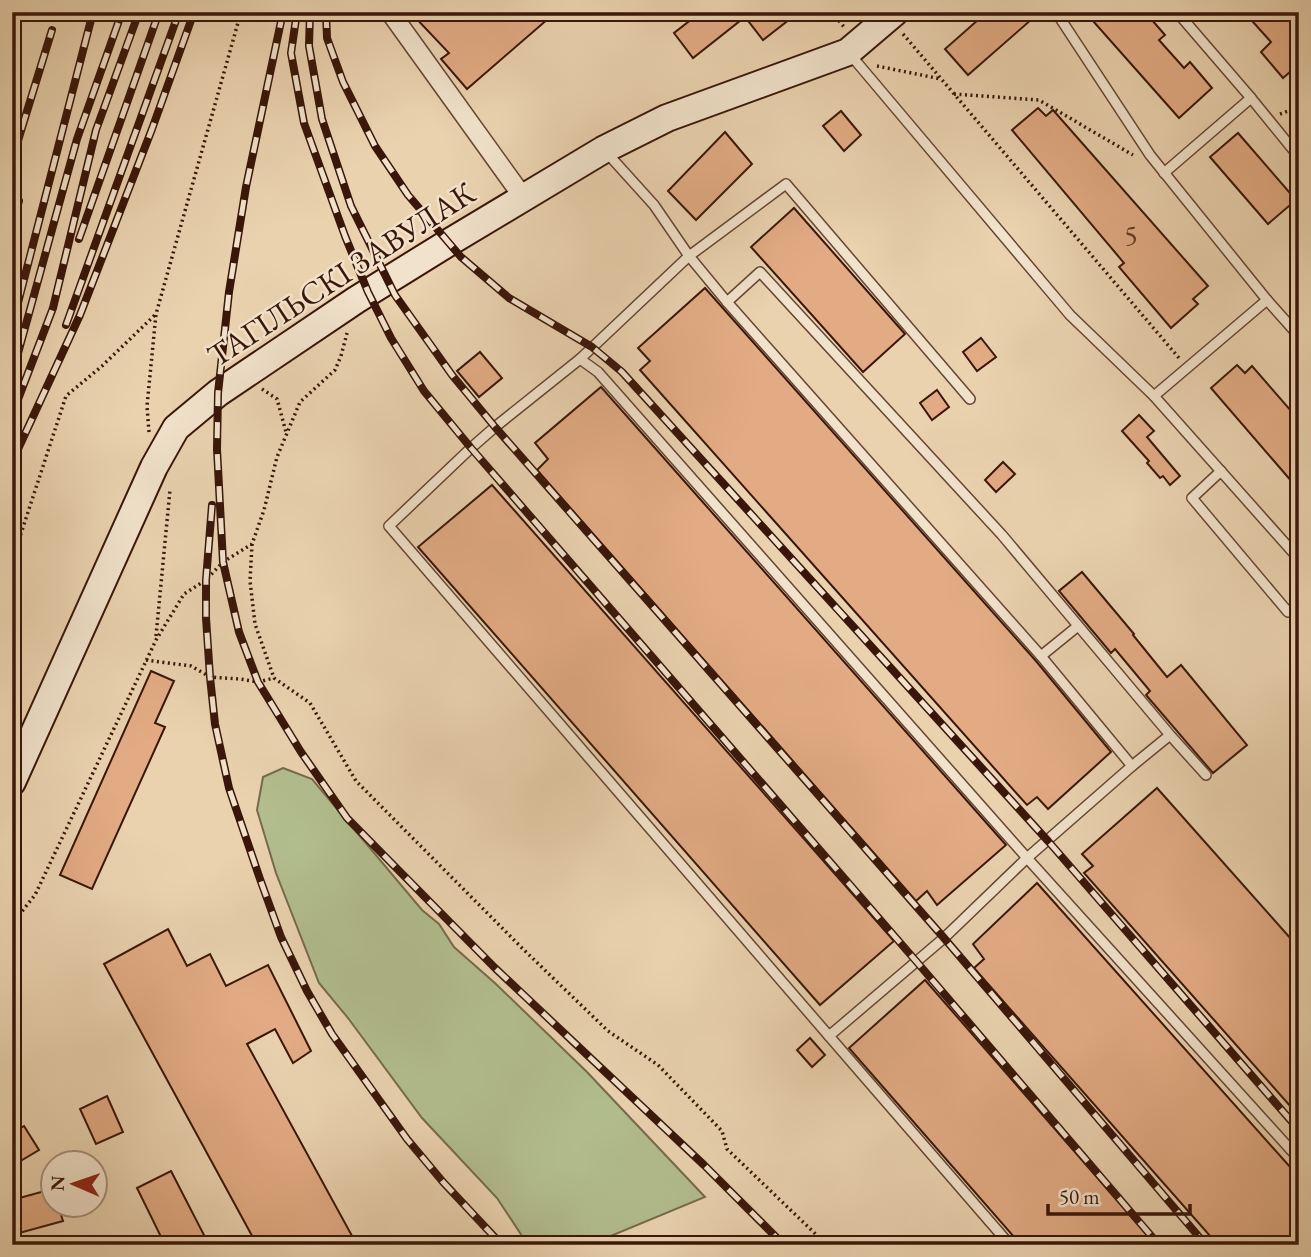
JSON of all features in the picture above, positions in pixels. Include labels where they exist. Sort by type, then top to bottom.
[{"type":"main road","name":"ТАГІЛЬСКІ ЗАВУЛАК","points":[[12,782],[154,467],[176,428],[218,393],[356,300],[603,149],[667,118],[853,57],[892,15]]},
{"type":"street","points":[[390,12],[523,197]]},
{"type":"lane","points":[[1055,12],[1150,155],[1267,300],[1297,330]]},
{"type":"lane","points":[[1177,12],[1299,157]]},
{"type":"lane","points":[[853,57],[1070,315],[1154,396],[1299,559]]},
{"type":"lane","points":[[1164,173],[1251,98]]},
{"type":"lane","points":[[603,149],[654,205],[689,256],[727,302],[1041,656],[1132,766]]},
{"type":"lane","points":[[970,398],[786,184],[689,256],[580,359],[495,427],[389,526],[1010,1245]]},
{"type":"lane","points":[[727,302],[760,272],[1002,536],[1206,775]]},
{"type":"lane","points":[[1154,396],[1267,300]]},
{"type":"lane","points":[[580,359],[598,372],[1027,858],[1299,1159]]},
{"type":"lane","points":[[1221,471],[1192,498],[1288,612],[1299,603]]},
{"type":"lane","points":[[1041,656],[1078,626]]},
{"type":"lane","points":[[829,1036],[944,938],[1027,858],[1170,735]]},
{"type":"path","points":[[156,640],[170,490],[154,467],[147,406],[156,314],[241,12]]},
{"type":"path","points":[[892,15],[954,94],[1188,368]]},
{"type":"path","points":[[853,57],[942,79]]},
{"type":"path","points":[[954,94],[1039,100],[1164,173]]},
{"type":"path","points":[[1268,118],[1299,107]]},
{"type":"path","points":[[356,300],[335,370],[300,402],[286,434],[252,544],[250,581],[255,624],[274,677],[310,703],[356,781],[608,1031],[657,1065],[722,1130],[727,1149],[827,1245]]},
{"type":"path","points":[[12,561],[66,396],[156,314]]},
{"type":"path","points":[[244,376],[277,400],[286,434]]},
{"type":"path","points":[[12,924],[35,895],[146,660],[184,594],[206,580],[223,562],[252,544]]},
{"type":"path","points":[[146,660],[191,666],[209,677],[258,682],[274,677]]},
{"type":"green space","points":[[283,768],[312,779],[422,910],[439,924],[454,947],[587,1072],[705,1197],[589,1245],[528,1245],[497,1198],[422,1118],[319,983],[276,873],[257,810],[263,777]]},
{"type":"building","points":[[410,12],[556,12],[467,89],[441,59],[449,53]]},
{"type":"building","points":[[701,12],[799,12],[763,40],[745,17],[693,58],[674,33]]},
{"type":"building","points":[[987,12],[1040,12],[968,75],[945,49]]},
{"type":"building","points":[[1085,12],[1145,12],[1165,35],[1159,40],[1184,68],[1190,62],[1212,88],[1179,118]]},
{"type":"building","points":[[1244,12],[1283,12],[1299,30],[1299,64],[1283,78],[1261,52],[1271,42]]},
{"type":"building","points":[[1038,108],[1046,116],[1053,110],[1208,286],[1193,299],[1198,304],[1171,328],[1119,267],[1124,263],[1012,130]]},
{"type":"building","points":[[841,111],[861,135],[844,151],[823,126]]},
{"type":"building","points":[[725,132],[752,164],[696,220],[668,191]]},
{"type":"building","points":[[1238,133],[1296,200],[1268,224],[1210,157]]},
{"type":"building","points":[[794,208],[905,334],[863,372],[751,247]]},
{"type":"building","points":[[705,288],[1036,661],[1111,752],[1048,809],[1037,797],[1027,805],[640,370],[650,361],[638,348]]},
{"type":"building","points":[[981,338],[996,357],[977,371],[963,352]]},
{"type":"building","points":[[480,352],[502,378],[479,397],[457,371]]},
{"type":"building","points":[[1237,365],[1245,373],[1252,366],[1299,420],[1299,490],[1211,388]]},
{"type":"building","points":[[601,387],[1006,845],[937,905],[927,891],[916,901],[537,470],[548,459],[535,443]]},
{"type":"building","points":[[937,390],[949,407],[932,420],[920,403]]},
{"type":"building","points":[[1139,415],[1154,431],[1147,437],[1180,476],[1170,485],[1163,476],[1160,478],[1147,463],[1149,461],[1122,431]]},
{"type":"building","points":[[1003,462],[1015,474],[996,492],[985,480]]},
{"type":"building","points":[[492,485],[894,941],[820,1005],[418,547]]},
{"type":"building","points":[[1082,572],[1167,677],[1181,665],[1247,745],[1213,773],[1146,695],[1150,691],[1115,649],[1111,653],[1059,591]]},
{"type":"building","points":[[151,671],[174,681],[155,723],[165,727],[92,889],[60,875]]},
{"type":"building","points":[[1157,788],[1299,948],[1299,1116],[1084,873],[1093,866],[1082,854]]},
{"type":"building","points":[[1037,883],[1299,1177],[1299,1245],[1218,1245],[974,968],[984,959],[973,944]]},
{"type":"building","points":[[168,929],[187,966],[210,954],[226,986],[268,965],[311,1051],[293,1063],[275,1029],[247,1044],[357,1245],[257,1245],[104,964]]},
{"type":"building","points":[[925,980],[1156,1245],[1021,1245],[849,1048]]},
{"type":"building","points":[[810,1038],[825,1055],[812,1067],[797,1050]]},
{"type":"building","points":[[107,1096],[123,1132],[96,1144],[80,1109]]},
{"type":"building","points":[[24,1126],[38,1151],[12,1166],[12,1133]]},
{"type":"building","points":[[171,1171],[205,1237],[190,1245],[165,1245],[137,1188]]},
{"type":"building","points":[[38,1193],[38,1218],[62,1218],[63,1221],[12,1235],[12,1200]]},
{"type":"railway","points":[[12,326],[93,12]]},
{"type":"railway","points":[[12,375],[77,139],[122,12]]},
{"type":"railway","points":[[12,415],[53,308],[96,130],[139,12]]},
{"type":"railway","points":[[79,239],[159,12]]},
{"type":"railway","points":[[66,325],[179,12]]},
{"type":"railway","points":[[12,462],[80,315],[194,12]]},
{"type":"railway","points":[[283,12],[246,187],[229,292],[218,393],[217,449],[223,562],[239,632],[258,682],[301,752],[347,818],[495,968],[704,1165],[784,1245]]},
{"type":"railway","points":[[297,12],[291,53],[304,123],[368,292],[391,338],[424,391],[1159,1245]]},
{"type":"railway","points":[[310,12],[309,46],[322,119],[351,206],[395,295],[452,375],[944,938],[1206,1245]]},
{"type":"railway","points":[[326,12],[327,38],[343,82],[375,146],[408,195],[461,257],[509,298],[592,347],[622,372],[1048,841],[1299,1130]]},
{"type":"railway","points":[[12,160],[52,30]]},
{"type":"railway","points":[[12,222],[19,201]]},
{"type":"railway","points":[[212,505],[206,618],[215,724],[229,788],[281,937],[307,991],[332,1034],[407,1139],[502,1245]]}]
